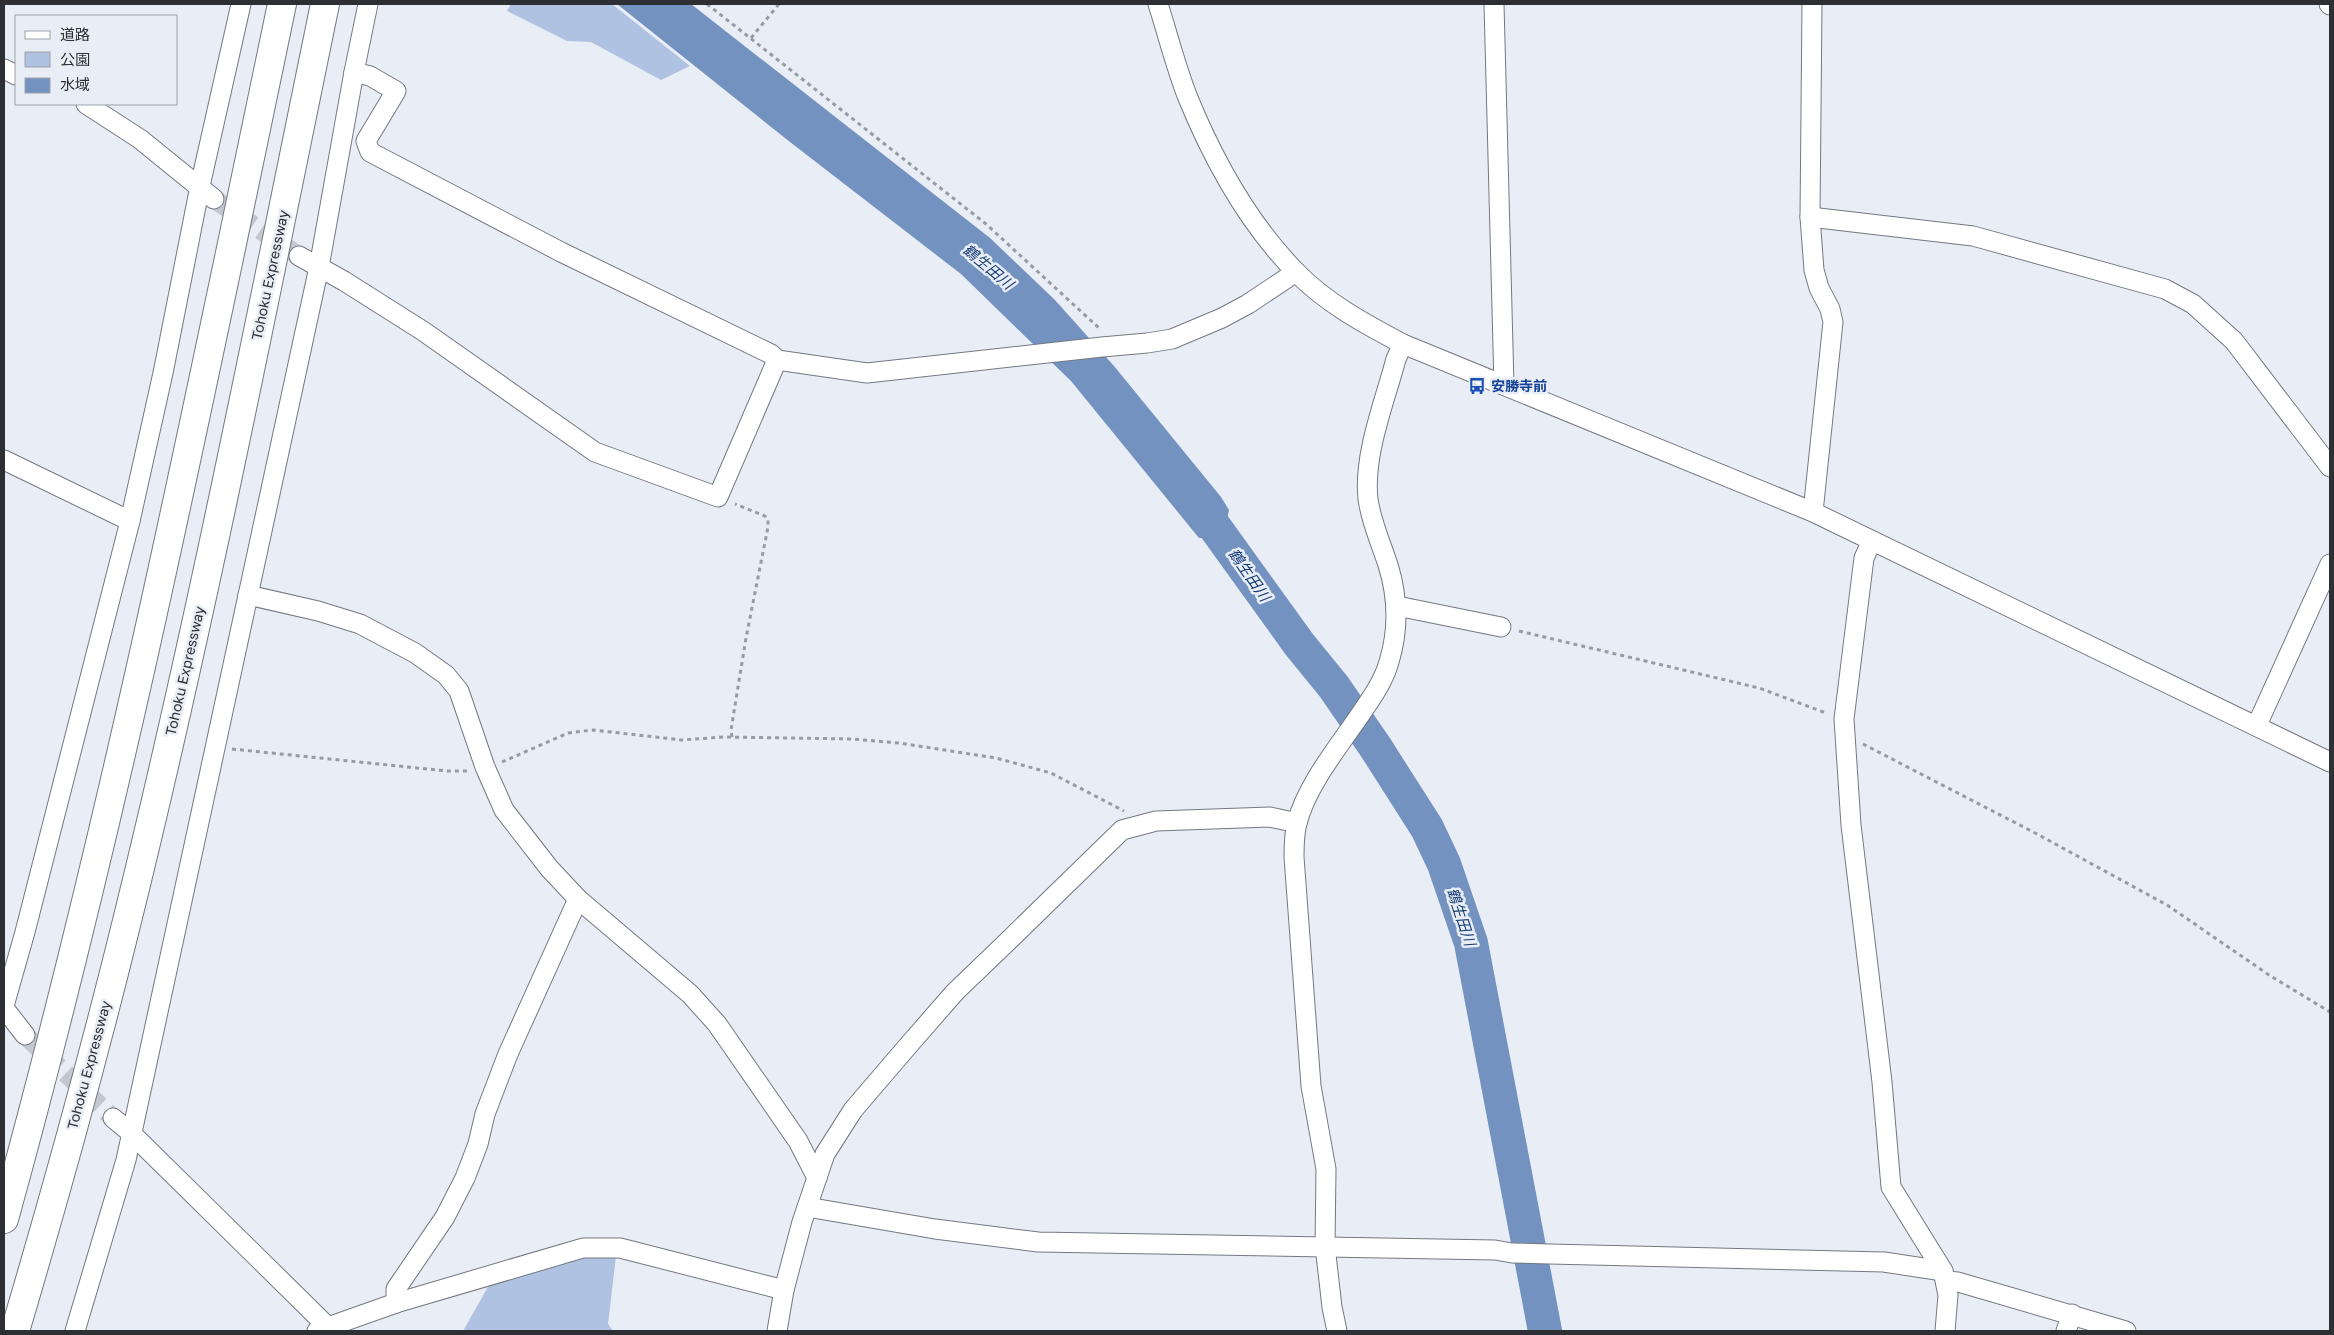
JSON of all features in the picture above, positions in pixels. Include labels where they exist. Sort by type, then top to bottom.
[{"type":"highway","points":[[4,1219],[84,916],[135,700],[282,4]]},
{"type":"highway","name":"Tohoku Expressway","points":[[15,1331],[60,1173],[127,922],[226,486],[325,4]]},
{"type":"street","points":[[25,1035],[4,1007],[28,923],[130,522],[240,4]]},
{"type":"street","points":[[75,1331],[126,1160],[319,267],[368,4]]},
{"type":"street","points":[[1158,4],[1188,96],[1208,142],[1241,198],[1265,234],[1296,272],[1362,323],[1403,344],[1813,512],[2257,724],[2330,762]]},
{"type":"street","points":[[1494,4],[1504,385]]},
{"type":"street","points":[[1812,4],[1810,217],[1814,270],[1819,288],[1830,309],[1833,322],[1813,512]]},
{"type":"street","points":[[354,72],[370,76],[396,91],[366,141],[370,152],[561,252],[770,354],[777,360],[867,373],[1110,346],[1147,344],[1189,333],[1248,304],[1296,272]]},
{"type":"street","points":[[88,105],[140,139],[214,198]]},
{"type":"street","points":[[1810,217],[1973,236],[2165,289],[2193,304],[2234,341],[2330,467]]},
{"type":"street","points":[[299,256],[423,331],[595,452],[718,497],[777,360]]},
{"type":"street","points":[[1337,1331],[1332,1307],[1325,1246],[1326,1169],[1311,1086],[1294,857],[1297,823],[1307,796],[1383,680],[1390,662],[1397,606],[1388,566],[1373,522],[1368,499],[1368,479],[1369,457],[1396,359],[1403,344]]},
{"type":"street","points":[[4,460],[130,522]]},
{"type":"street","points":[[1872,541],[1864,558],[1845,726],[1851,825],[1882,1082],[1891,1187],[1944,1276],[1948,1295],[1945,1331]]},
{"type":"street","points":[[2257,724],[2330,564]]},
{"type":"street","points":[[248,595],[318,611],[360,624],[415,653],[446,675],[459,692],[485,768],[504,810],[549,868],[578,899],[690,994],[718,1024],[798,1141],[817,1178]]},
{"type":"street","points":[[1397,606],[1501,626]]},
{"type":"street","points":[[778,1331],[784,1290],[807,1207],[825,1154],[853,1110],[955,992],[1122,830],[1140,823],[1156,821],[1270,817],[1297,823]]},
{"type":"street","points":[[396,1303],[396,1289],[445,1217],[465,1178],[478,1144],[485,1114],[508,1054],[578,899]]},
{"type":"street","points":[[113,1118],[131,1133],[326,1330],[396,1303],[582,1248],[620,1248],[784,1290]]},
{"type":"street","points":[[807,1207],[935,1228],[1038,1242],[1325,1246],[1550,1254],[1884,1262],[1944,1276],[2069,1323],[2126,1331]]},
{"type":"path","points":[[707,4],[986,224],[1110,346]]},
{"type":"path","points":[[751,38],[779,4]]},
{"type":"path","points":[[718,497],[765,516],[768,520],[746,638],[732,737]]},
{"type":"path","points":[[1501,626],[1759,688],[1845,726],[2167,905],[2269,974],[2330,1012]]},
{"type":"path","points":[[216,747],[447,772],[497,765],[568,734],[592,730],[682,740],[732,737],[852,739],[899,743],[996,758],[1051,773],[1127,812],[1140,823]]},
{"type":"green space","points":[[511,4],[612,4],[690,66],[661,80],[591,42],[567,41],[507,11]]},
{"type":"green space","points":[[584,1255],[616,1256],[608,1324],[613,1331],[463,1331],[489,1285]]},
{"type":"water","points":[[617,4],[691,4],[990,238],[1055,300],[1114,366],[1221,497],[1229,510],[1223,538],[1199,538],[1071,381],[961,274],[790,142]]},
{"type":"waterway","name":"鶴生田川","points":[[1196,501],[1299,644],[1334,687],[1376,748],[1427,828],[1444,864],[1471,943],[1545,1331]]},
{"type":"tunnel","points":[[214,199],[299,256]]},
{"type":"tunnel","points":[[25,1035],[113,1118]]},
{"type":"place","name":"安勝寺前","points":[[1477,386]]}]
